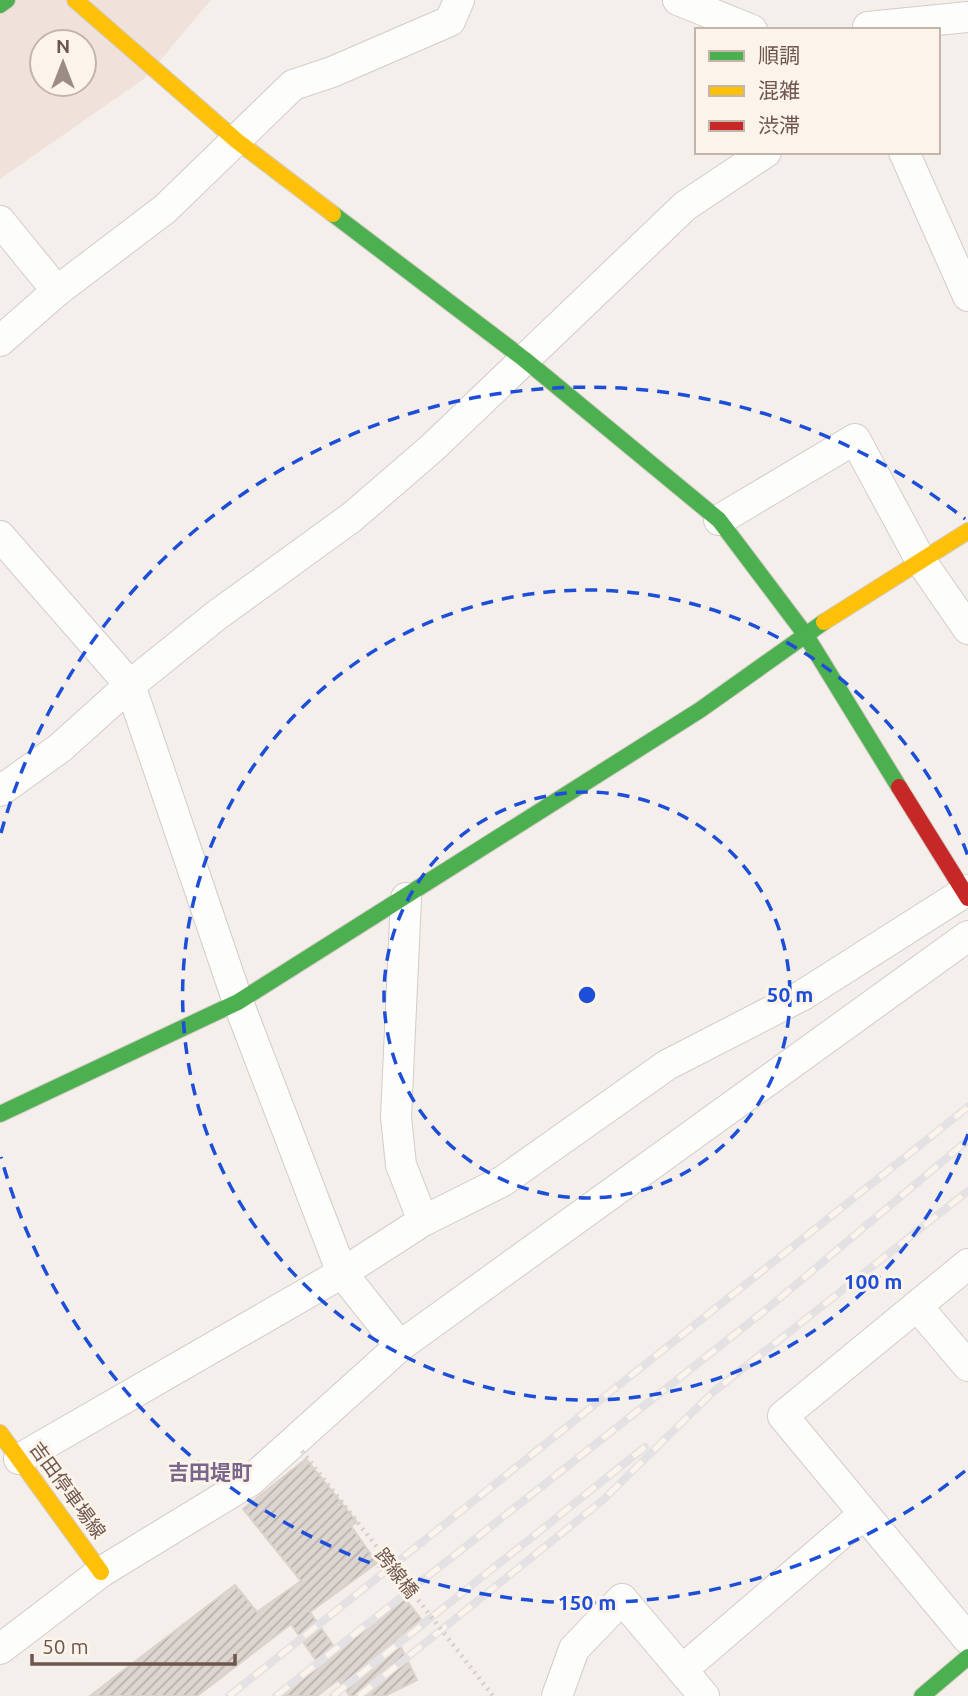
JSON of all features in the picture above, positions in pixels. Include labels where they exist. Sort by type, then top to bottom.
[{"type":"street","points":[[0,5],[6,0]]},
{"type":"street","points":[[19,1459],[342,1273],[422,1221],[503,1181],[667,1065],[803,995],[967,893],[806,634],[719,520],[524,359],[237,141],[75,0]]},
{"type":"street","points":[[0,341],[57,292],[165,209],[293,85],[332,72],[450,21],[459,0]]},
{"type":"street","points":[[678,0],[747,28]]},
{"type":"street","points":[[870,19],[968,17]]},
{"type":"street","points":[[0,791],[60,748],[130,685],[352,517],[432,449],[685,206],[763,154]]},
{"type":"street","points":[[905,154],[958,243],[968,296]]},
{"type":"street","points":[[0,221],[57,292]]},
{"type":"street","points":[[719,520],[855,439],[921,561],[968,629]]},
{"type":"street","points":[[0,1114],[238,1002],[700,710],[806,634],[968,531]]},
{"type":"street","points":[[5,550],[130,685],[238,1002],[342,1273],[400,1346]]},
{"type":"street","points":[[406,898],[396,1117],[401,1165],[422,1221]]},
{"type":"street","points":[[0,1649],[102,1572],[250,1481],[400,1346],[968,936]]},
{"type":"street","points":[[968,1264],[783,1416],[968,1639]]},
{"type":"street","points":[[917,1306],[968,1366]]},
{"type":"street","name":"吉田停車場線","points":[[0,1433],[102,1572]]},
{"type":"street","points":[[682,1670],[864,1514]]},
{"type":"street","points":[[557,1696],[574,1649],[622,1599],[704,1696]]},
{"type":"street","points":[[930,1694],[968,1657]]},
{"type":"path","name":"跨線橋","points":[[302,1451],[493,1696]]},
{"type":"shaded area","points":[[0,0],[211,0],[145,78],[0,179]]},
{"type":"building","points":[[306,1459],[357,1522],[351,1526],[377,1563],[310,1612],[335,1648],[403,1596],[421,1619],[397,1639],[417,1680],[385,1696],[350,1696],[338,1680],[317,1696],[280,1696],[317,1662],[291,1624],[197,1696],[90,1696],[235,1585],[257,1612],[301,1581],[243,1509]]},
{"type":"railway","points":[[229,1696],[968,1107]]},
{"type":"railway","points":[[276,1696],[768,1308],[968,1140]]},
{"type":"railway","points":[[359,1696],[603,1500],[712,1393],[968,1191]]},
{"type":"railway","points":[[333,1696],[645,1447]]},
{"type":"traffic: fast","points":[[0,5],[7,0]]},
{"type":"traffic: fast","points":[[333,214],[524,359],[719,520],[805,634],[899,787]]},
{"type":"traffic: fast","points":[[0,1114],[238,1002],[700,710],[824,622]]},
{"type":"traffic: fast","points":[[922,1696],[968,1657]]},
{"type":"traffic: slow","points":[[75,0],[237,141],[333,214]]},
{"type":"traffic: slow","points":[[824,622],[968,531]]},
{"type":"traffic: slow","points":[[0,1433],[101,1572]]},
{"type":"traffic: jam","points":[[899,787],[968,898]]},
{"type":"district","name":"吉田堤町","points":[[210,1473]]}]
